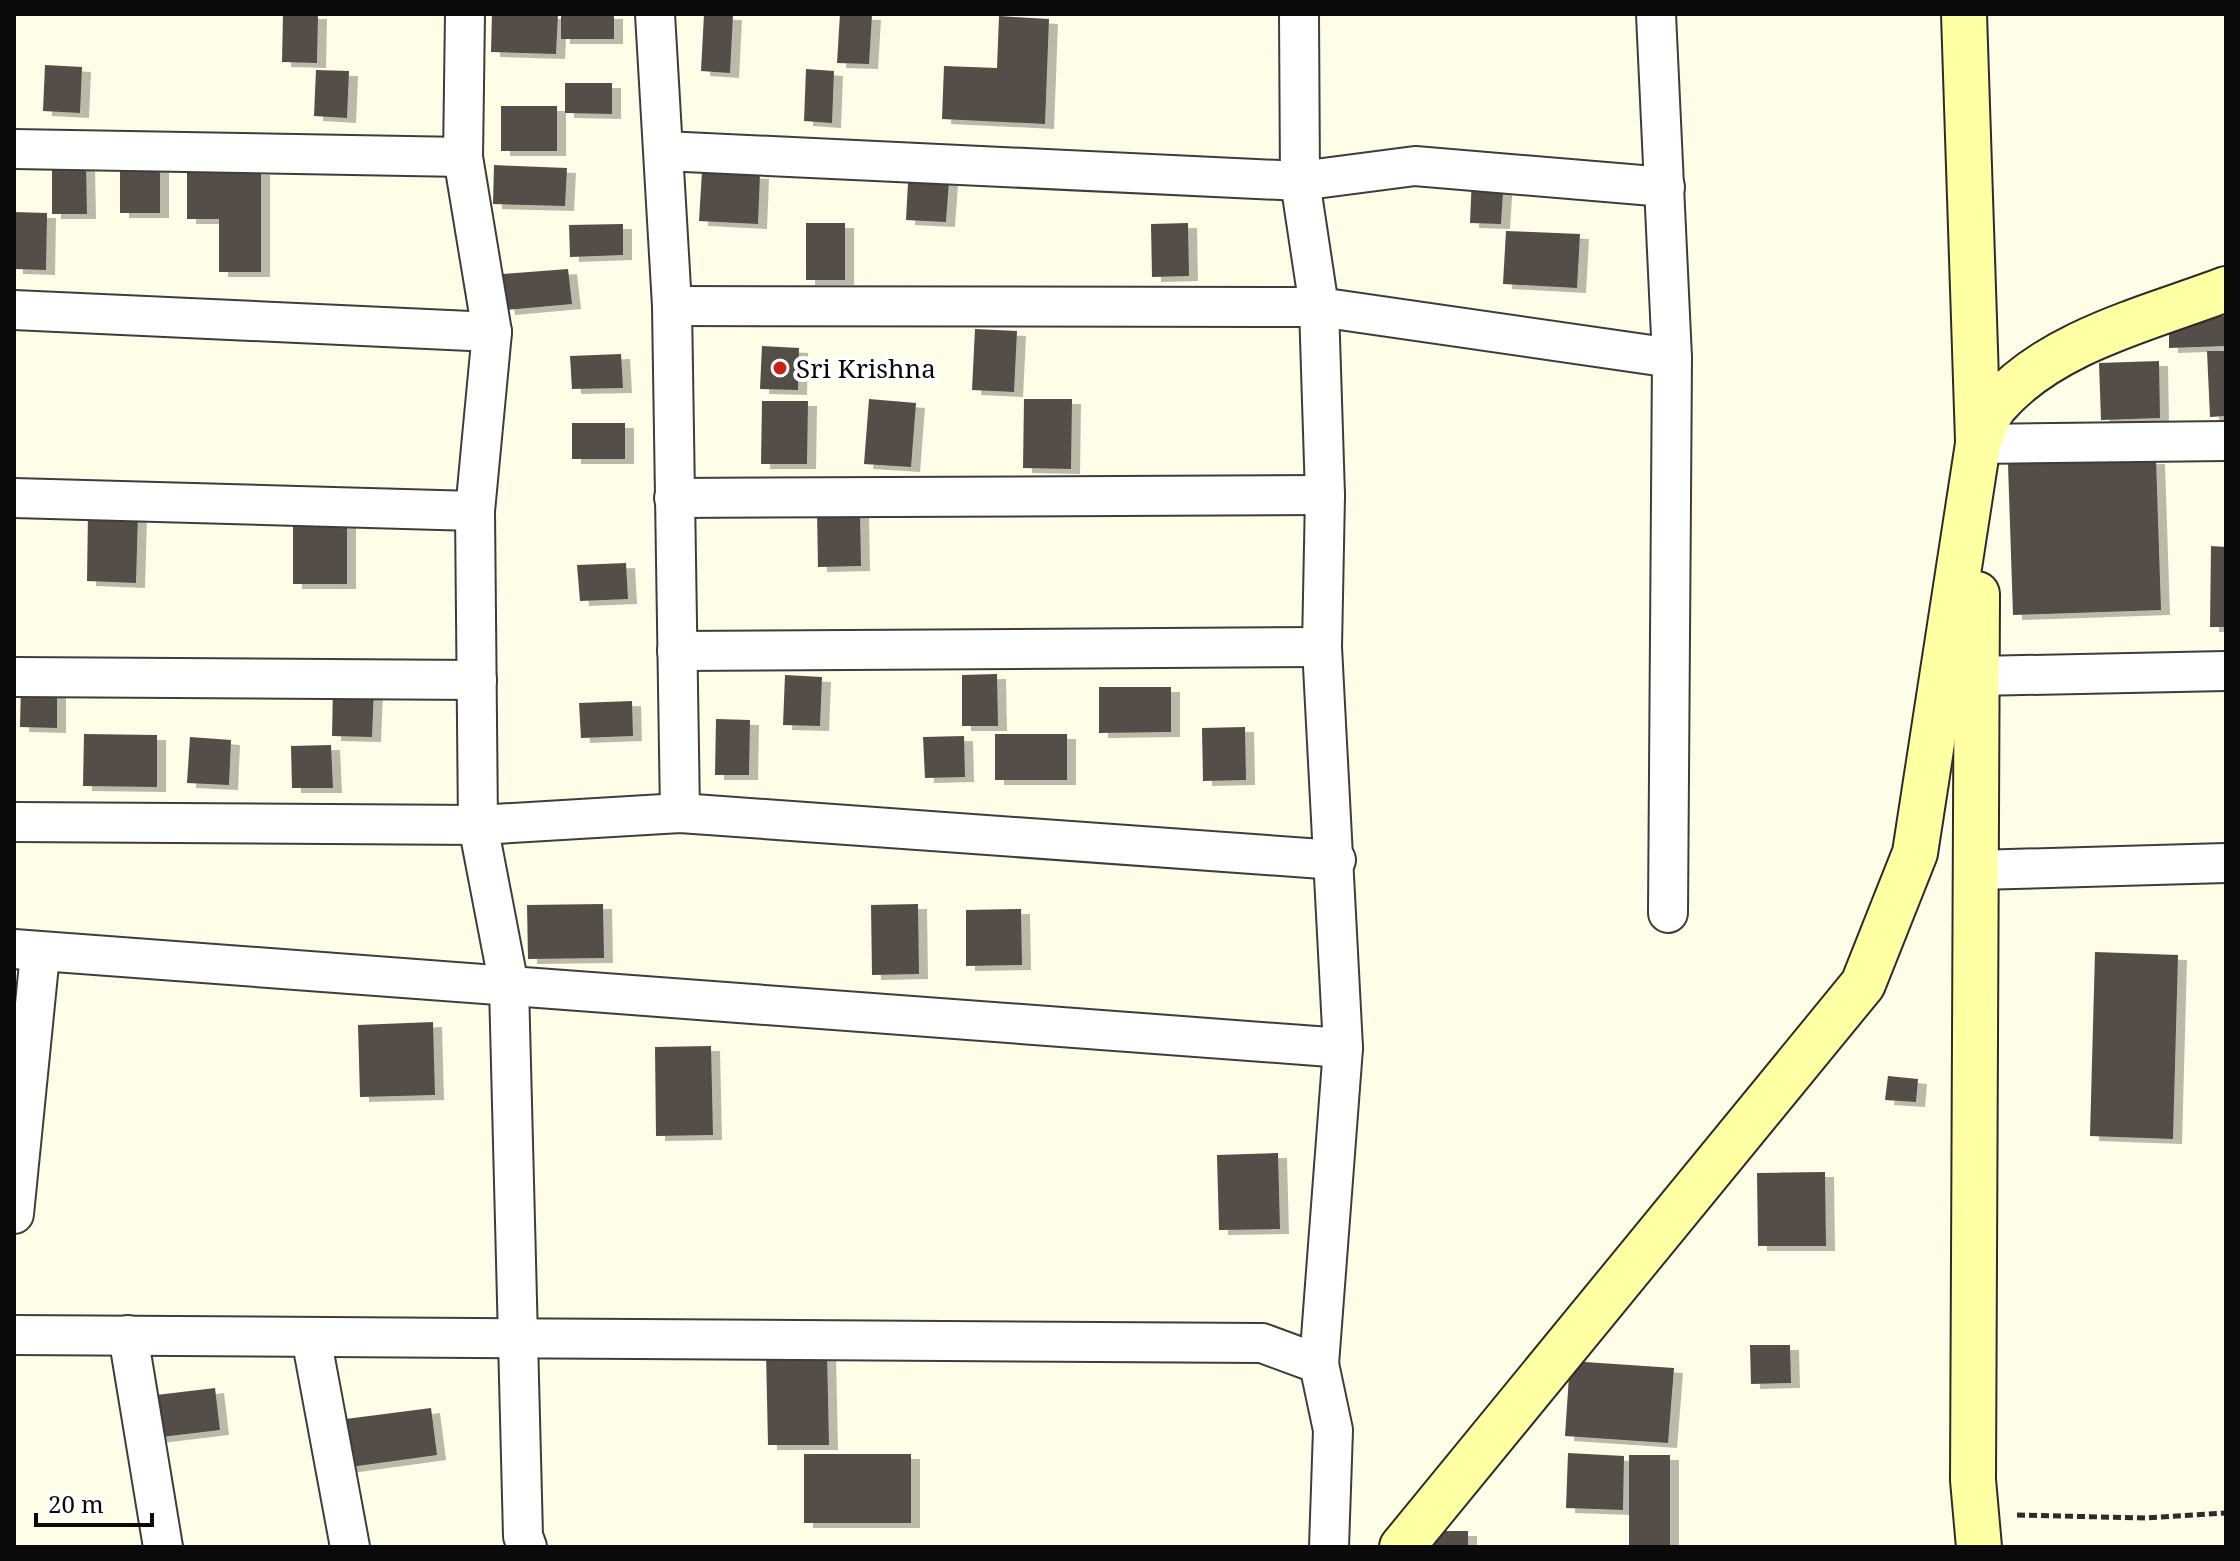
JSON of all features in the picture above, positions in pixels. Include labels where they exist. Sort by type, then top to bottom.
[{"type":"street","points":[[465,14],[463,157],[492,332],[475,511],[478,825],[509,986],[523,1536],[527,1547]]},
{"type":"street","points":[[655,14],[672,306],[680,813]]},
{"type":"street","points":[[1299,14],[1300,181],[1319,307],[1325,495],[1322,647],[1336,860],[1343,1048],[1319,1364],[1333,1430],[1329,1547]]},
{"type":"street","points":[[1656,14],[1672,358],[1668,913]]},
{"type":"street","points":[[1964,14],[1978,444],[1973,1480],[1978,1530]]},
{"type":"street","points":[[14,149],[463,157]]},
{"type":"street","points":[[664,151],[1300,181],[1415,166],[1665,187]]},
{"type":"street","points":[[1402,1547],[1863,984],[1915,853],[1978,444],[1993,408],[2019,383],[2075,347],[2226,289]]},
{"type":"street","points":[[672,306],[1319,307],[1672,358]]},
{"type":"street","points":[[14,310],[492,332]]},
{"type":"street","points":[[1978,444],[2226,441]]},
{"type":"street","points":[[674,498],[1325,495]]},
{"type":"street","points":[[14,498],[475,511]]},
{"type":"street","points":[[677,651],[1322,647]]},
{"type":"street","points":[[1977,676],[2226,671]]},
{"type":"street","points":[[14,677],[477,680]]},
{"type":"street","points":[[14,822],[478,825],[680,813],[1336,860]]},
{"type":"street","points":[[1976,870],[2226,863]]},
{"type":"street","points":[[14,1214],[27,952],[1343,1048]]},
{"type":"street","points":[[14,1335],[1262,1343],[1319,1364]]},
{"type":"street","points":[[128,1335],[163,1547]]},
{"type":"street","points":[[311,1337],[350,1547]]},
{"type":"path","points":[[1978,1530],[2226,1513]]},
{"type":"building","points":[[283,14],[318,14],[317,63],[282,62]]},
{"type":"building","points":[[492,14],[558,14],[556,54],[491,52]]},
{"type":"building","points":[[561,14],[614,14],[614,39],[561,39]]},
{"type":"building","points":[[704,14],[733,15],[730,73],[701,71]]},
{"type":"building","points":[[840,14],[872,15],[869,64],[837,63]]},
{"type":"building","points":[[999,16],[1049,19],[1045,124],[942,119],[944,66],[997,68]]},
{"type":"building","points":[[45,65],[82,67],[80,113],[43,111]]},
{"type":"building","points":[[806,69],[834,71],[832,123],[804,121]]},
{"type":"building","points":[[316,70],[349,71],[347,118],[314,116]]},
{"type":"building","points":[[565,83],[612,83],[612,114],[565,113]]},
{"type":"building","points":[[501,106],[557,106],[557,151],[501,151]]},
{"type":"building","points":[[120,162],[160,162],[160,213],[120,213]]},
{"type":"building","points":[[52,163],[86,163],[87,214],[52,214]]},
{"type":"building","points":[[909,164],[950,166],[946,222],[906,220]]},
{"type":"building","points":[[494,165],[567,168],[565,206],[493,204]]},
{"type":"building","points":[[187,170],[261,170],[261,272],[219,272],[219,219],[187,219]]},
{"type":"building","points":[[702,171],[760,174],[758,224],[699,221]]},
{"type":"building","points":[[1472,175],[1504,176],[1501,224],[1470,223]]},
{"type":"building","points":[[14,212],[47,213],[46,270],[14,269]]},
{"type":"building","points":[[806,223],[845,223],[845,280],[806,280]]},
{"type":"building","points":[[1188,223],[1189,276],[1152,277],[1151,224]]},
{"type":"building","points":[[623,224],[623,255],[570,257],[569,225]]},
{"type":"building","points":[[1506,231],[1580,234],[1577,288],[1503,284]]},
{"type":"building","points":[[568,269],[572,304],[506,310],[503,274]]},
{"type":"building","points":[[2226,316],[2226,346],[2169,348],[2169,318]]},
{"type":"building","points":[[975,329],[1017,331],[1014,392],[972,390]]},
{"type":"building","name":"Sri Krishna","points":[[762,346],[799,348],[798,390],[760,389]]},
{"type":"building","points":[[2207,351],[2226,351],[2226,416],[2210,417]]},
{"type":"building","points":[[621,354],[623,388],[572,389],[570,356]]},
{"type":"building","points":[[2159,361],[2160,418],[2101,420],[2099,363]]},
{"type":"building","points":[[869,399],[916,403],[911,467],[864,464]]},
{"type":"building","points":[[1024,399],[1072,399],[1071,469],[1023,468]]},
{"type":"building","points":[[762,401],[808,401],[807,464],[761,464]]},
{"type":"building","points":[[572,423],[625,423],[625,459],[572,459]]},
{"type":"building","points":[[2156,459],[2161,610],[2013,615],[2008,464]]},
{"type":"building","points":[[860,509],[861,566],[818,567],[817,510]]},
{"type":"building","points":[[88,511],[138,513],[136,583],[87,581]]},
{"type":"building","points":[[293,514],[347,514],[347,584],[293,584]]},
{"type":"building","points":[[2211,546],[2226,547],[2226,627],[2210,627]]},
{"type":"building","points":[[626,563],[628,599],[580,601],[577,565]]},
{"type":"building","points":[[997,674],[998,726],[962,726],[962,675]]},
{"type":"building","points":[[785,675],[822,677],[820,726],[783,725]]},
{"type":"building","points":[[21,683],[57,683],[57,728],[20,727]]},
{"type":"building","points":[[333,687],[374,688],[372,737],[332,736]]},
{"type":"building","points":[[1099,687],[1171,687],[1171,732],[1099,733]]},
{"type":"building","points":[[632,701],[633,736],[581,738],[579,703]]},
{"type":"building","points":[[716,719],[750,720],[749,775],[715,775]]},
{"type":"building","points":[[1245,727],[1246,780],[1203,781],[1202,728]]},
{"type":"building","points":[[84,734],[157,735],[157,787],[83,786]]},
{"type":"building","points":[[995,734],[1067,734],[1067,780],[995,780]]},
{"type":"building","points":[[964,736],[965,777],[925,778],[923,737]]},
{"type":"building","points":[[190,737],[231,740],[229,785],[187,783]]},
{"type":"building","points":[[331,745],[333,788],[292,788],[291,746]]},
{"type":"building","points":[[603,904],[604,958],[528,959],[527,905]]},
{"type":"building","points":[[918,904],[919,974],[872,975],[871,905]]},
{"type":"building","points":[[1021,909],[1022,965],[966,966],[966,910]]},
{"type":"building","points":[[2095,952],[2178,955],[2173,1139],[2090,1136]]},
{"type":"building","points":[[433,1022],[435,1095],[360,1097],[358,1025]]},
{"type":"building","points":[[711,1046],[713,1135],[656,1136],[655,1047]]},
{"type":"building","points":[[1888,1076],[1918,1079],[1916,1102],[1885,1100]]},
{"type":"building","points":[[1278,1153],[1280,1229],[1219,1230],[1217,1155]]},
{"type":"building","points":[[1825,1172],[1826,1246],[1758,1246],[1757,1173]]},
{"type":"building","points":[[1750,1345],[1790,1345],[1791,1383],[1751,1384]]},
{"type":"building","points":[[827,1351],[829,1445],[768,1445],[766,1352]]},
{"type":"building","points":[[1570,1361],[1674,1368],[1668,1443],[1565,1436]]},
{"type":"building","points":[[215,1388],[220,1430],[153,1438],[148,1396]]},
{"type":"building","points":[[431,1408],[437,1455],[343,1468],[338,1420]]},
{"type":"building","points":[[1568,1453],[1624,1456],[1623,1510],[1566,1508]]},
{"type":"building","points":[[804,1454],[911,1454],[911,1523],[804,1523]]},
{"type":"building","points":[[1629,1455],[1670,1455],[1670,1547],[1629,1547]]},
{"type":"building","points":[[1427,1531],[1468,1531],[1468,1547],[1427,1547]]},
{"type":"place","name":"Sri Krishna","points":[[780,368]]}]
